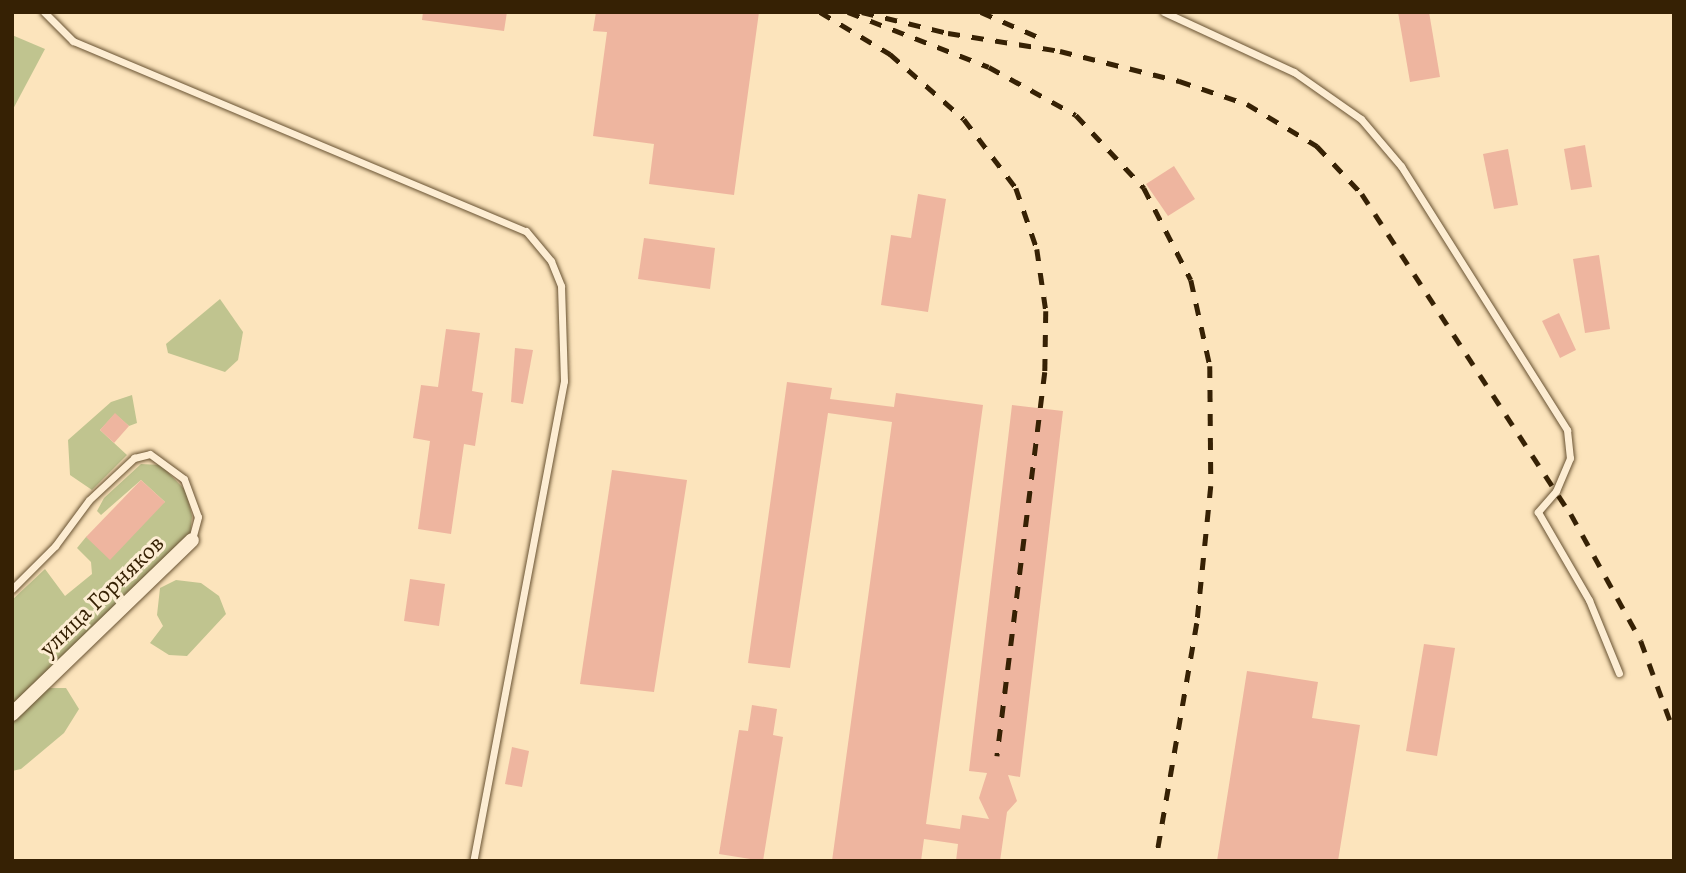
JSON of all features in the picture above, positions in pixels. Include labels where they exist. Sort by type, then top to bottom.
[{"type":"street","name":"улица Горняков","points":[[12,714],[192,540]]},
{"type":"lane","points":[[44,12],[73,41],[526,231],[551,261],[561,286],[564,381],[473,861]]},
{"type":"lane","points":[[1164,12],[1294,72],[1361,119],[1401,166],[1567,430],[1570,458],[1556,491],[1538,512],[1589,600],[1619,673]]},
{"type":"lane","points":[[12,589],[55,546],[89,500],[134,458],[150,454],[184,479],[198,517],[192,540]]},
{"type":"green space","points":[[12,35],[45,49],[12,111]]},
{"type":"green space","points":[[220,299],[243,332],[238,360],[225,372],[168,353],[166,344]]},
{"type":"green space","points":[[132,395],[137,423],[129,426],[115,414],[100,430],[127,455],[92,490],[70,475],[68,440],[111,402]]},
{"type":"green space","points":[[141,464],[161,465],[186,491],[192,516],[190,538],[12,707],[12,600],[45,569],[65,596],[92,574],[91,562],[77,548],[86,537],[165,502],[141,480],[101,515],[97,511],[104,498]]},
{"type":"green space","points":[[176,580],[201,583],[219,596],[226,614],[187,656],[169,655],[150,643],[163,626],[157,615],[160,588]]},
{"type":"green space","points":[[46,688],[66,688],[79,709],[64,733],[21,769],[12,771],[12,722]]},
{"type":"building","points":[[423,12],[507,12],[504,31],[422,20]]},
{"type":"building","points":[[596,12],[759,12],[734,195],[649,184],[654,144],[593,136],[607,32],[593,31]]},
{"type":"building","points":[[1398,12],[1429,12],[1440,77],[1410,82]]},
{"type":"building","points":[[1585,145],[1592,187],[1571,190],[1564,149]]},
{"type":"building","points":[[1508,149],[1518,205],[1494,209],[1483,154]]},
{"type":"building","points":[[1174,166],[1195,199],[1168,216],[1146,184]]},
{"type":"building","points":[[918,194],[946,199],[928,312],[881,305],[891,235],[911,238]]},
{"type":"building","points":[[644,238],[715,248],[710,289],[638,279]]},
{"type":"building","points":[[1599,255],[1610,329],[1585,333],[1573,259]]},
{"type":"building","points":[[1559,313],[1576,350],[1560,358],[1542,321]]},
{"type":"building","points":[[446,329],[480,333],[472,391],[483,393],[475,446],[464,444],[451,534],[418,529],[430,441],[413,438],[421,385],[438,387]]},
{"type":"building","points":[[515,348],[533,350],[523,404],[511,402]]},
{"type":"building","points":[[787,382],[832,388],[830,399],[894,407],[896,393],[983,405],[926,824],[960,829],[962,815],[989,819],[979,798],[987,773],[969,771],[1012,405],[1063,411],[1020,777],[1008,775],[1017,801],[1007,812],[1000,861],[956,861],[958,844],[924,839],[921,861],[832,861],[892,422],[828,413],[790,668],[748,663]]},
{"type":"building","points":[[115,413],[129,426],[114,443],[100,430]]},
{"type":"building","points":[[612,470],[687,480],[654,692],[580,684]]},
{"type":"building","points":[[141,480],[165,502],[110,560],[86,537]]},
{"type":"building","points":[[410,579],[445,584],[439,626],[404,621]]},
{"type":"building","points":[[1424,644],[1455,648],[1437,756],[1406,751]]},
{"type":"building","points":[[1247,671],[1318,682],[1312,718],[1360,725],[1338,861],[1217,861]]},
{"type":"building","points":[[752,705],[777,709],[773,735],[783,737],[763,861],[719,854],[739,730],[748,731]]},
{"type":"building","points":[[512,747],[529,751],[522,787],[505,784]]},
{"type":"railway","points":[[820,12],[890,54],[964,119],[1016,188],[1037,249],[1046,311],[1045,372],[997,756]]},
{"type":"railway","points":[[848,12],[989,67],[1076,115],[1144,188],[1191,280],[1210,366],[1211,486],[1197,623],[1156,861]]},
{"type":"railway","points":[[862,12],[948,33],[1060,51],[1179,81],[1247,104],[1317,146],[1362,194],[1571,514],[1641,641],[1674,731]]},
{"type":"railway","points":[[981,12],[1045,40]]}]
